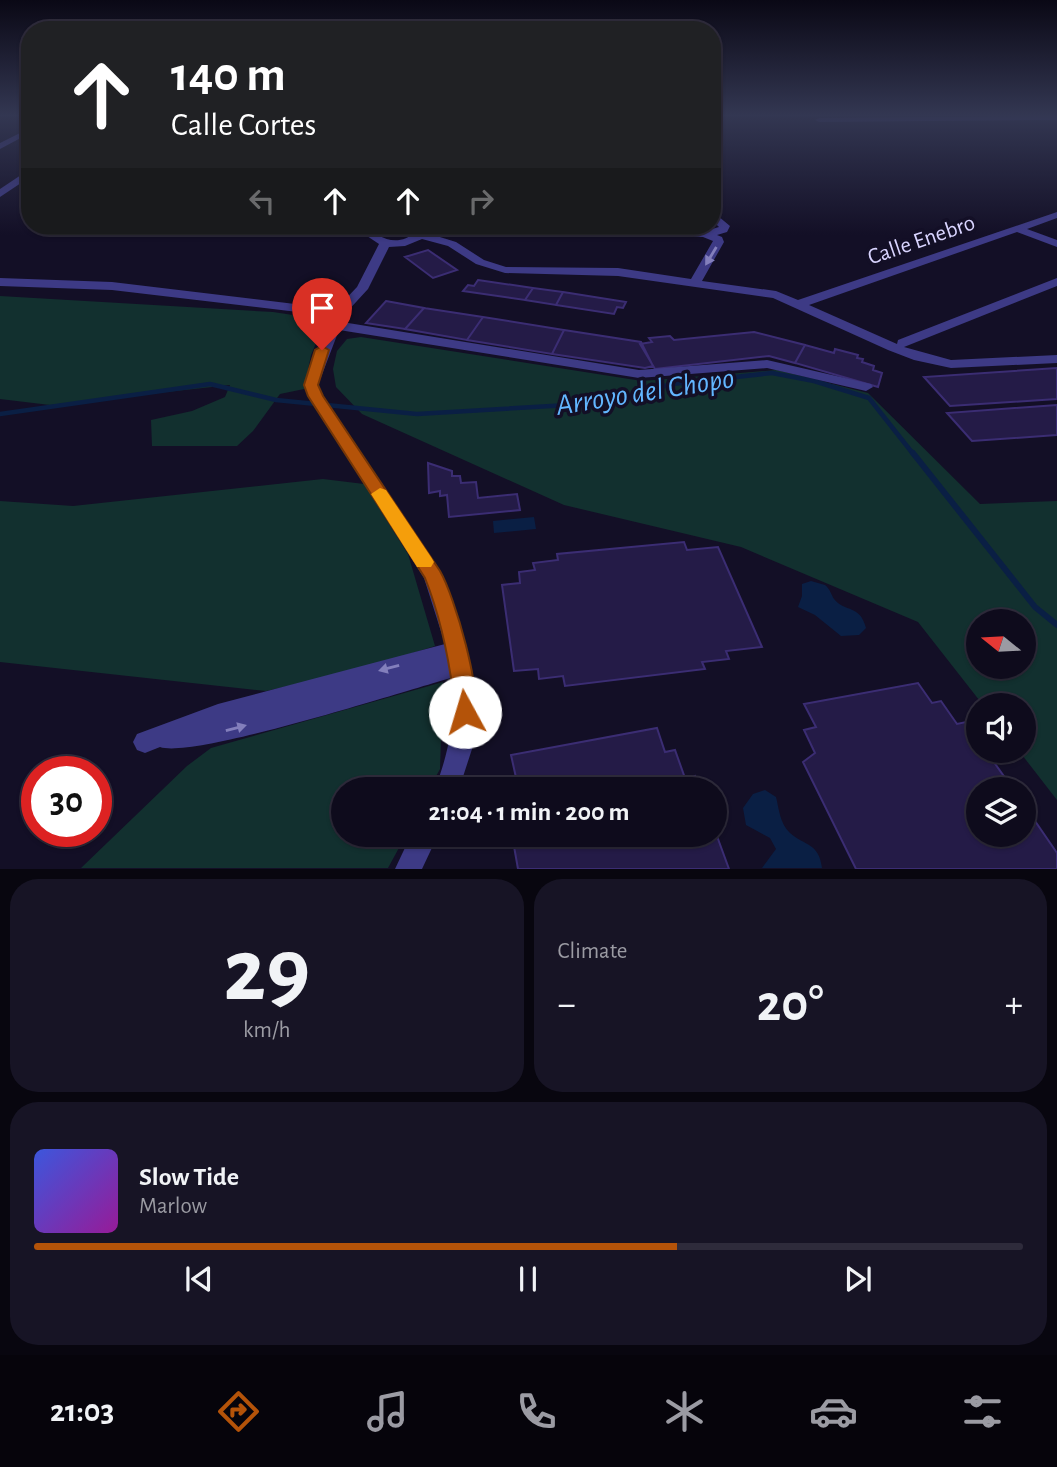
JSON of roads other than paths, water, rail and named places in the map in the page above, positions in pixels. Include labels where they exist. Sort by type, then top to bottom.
[{"type":"street","points":[[0,194],[21,179]]},
{"type":"street","name":"Calle Enebro","points":[[799,304],[1057,215]]},
{"type":"street","points":[[1016,228],[1057,244]]},
{"type":"street","points":[[372,235],[385,243],[402,243],[413,235]]},
{"type":"street","points":[[429,235],[452,244],[480,262],[505,270],[618,272],[776,295],[919,357],[951,363],[1057,359]]},
{"type":"street","points":[[694,284],[719,242],[708,235]]},
{"type":"street","points":[[385,243],[362,289],[336,319],[311,385],[315,396],[433,576],[443,598],[465,693],[464,730],[450,777]]},
{"type":"street","points":[[0,282],[112,286],[336,319],[639,374],[767,364],[866,387]]},
{"type":"street","points":[[903,343],[1057,282]]},
{"type":"street","points":[[456,658],[213,734],[145,742],[218,713],[456,658]]},
{"type":"street","points":[[408,869],[419,847]]},
{"type":"water","points":[[534,517],[536,529],[494,533],[493,521]]},
{"type":"water","points":[[811,581],[825,585],[838,603],[860,615],[866,628],[859,635],[841,636],[815,615],[798,607],[802,584]]},
{"type":"water","points":[[765,790],[776,797],[780,816],[787,829],[815,849],[822,868],[762,868],[776,849],[770,838],[746,825],[743,808],[753,794]]},
{"type":"waterway","name":"Arroyo del Chopo","points":[[0,414],[210,384],[276,400],[417,414],[603,403],[672,384],[772,373],[814,381],[869,398],[914,455]]},
{"type":"waterway","name":"Arroyo del Chopo","points":[[913,453],[1035,607],[1057,625]]}]
